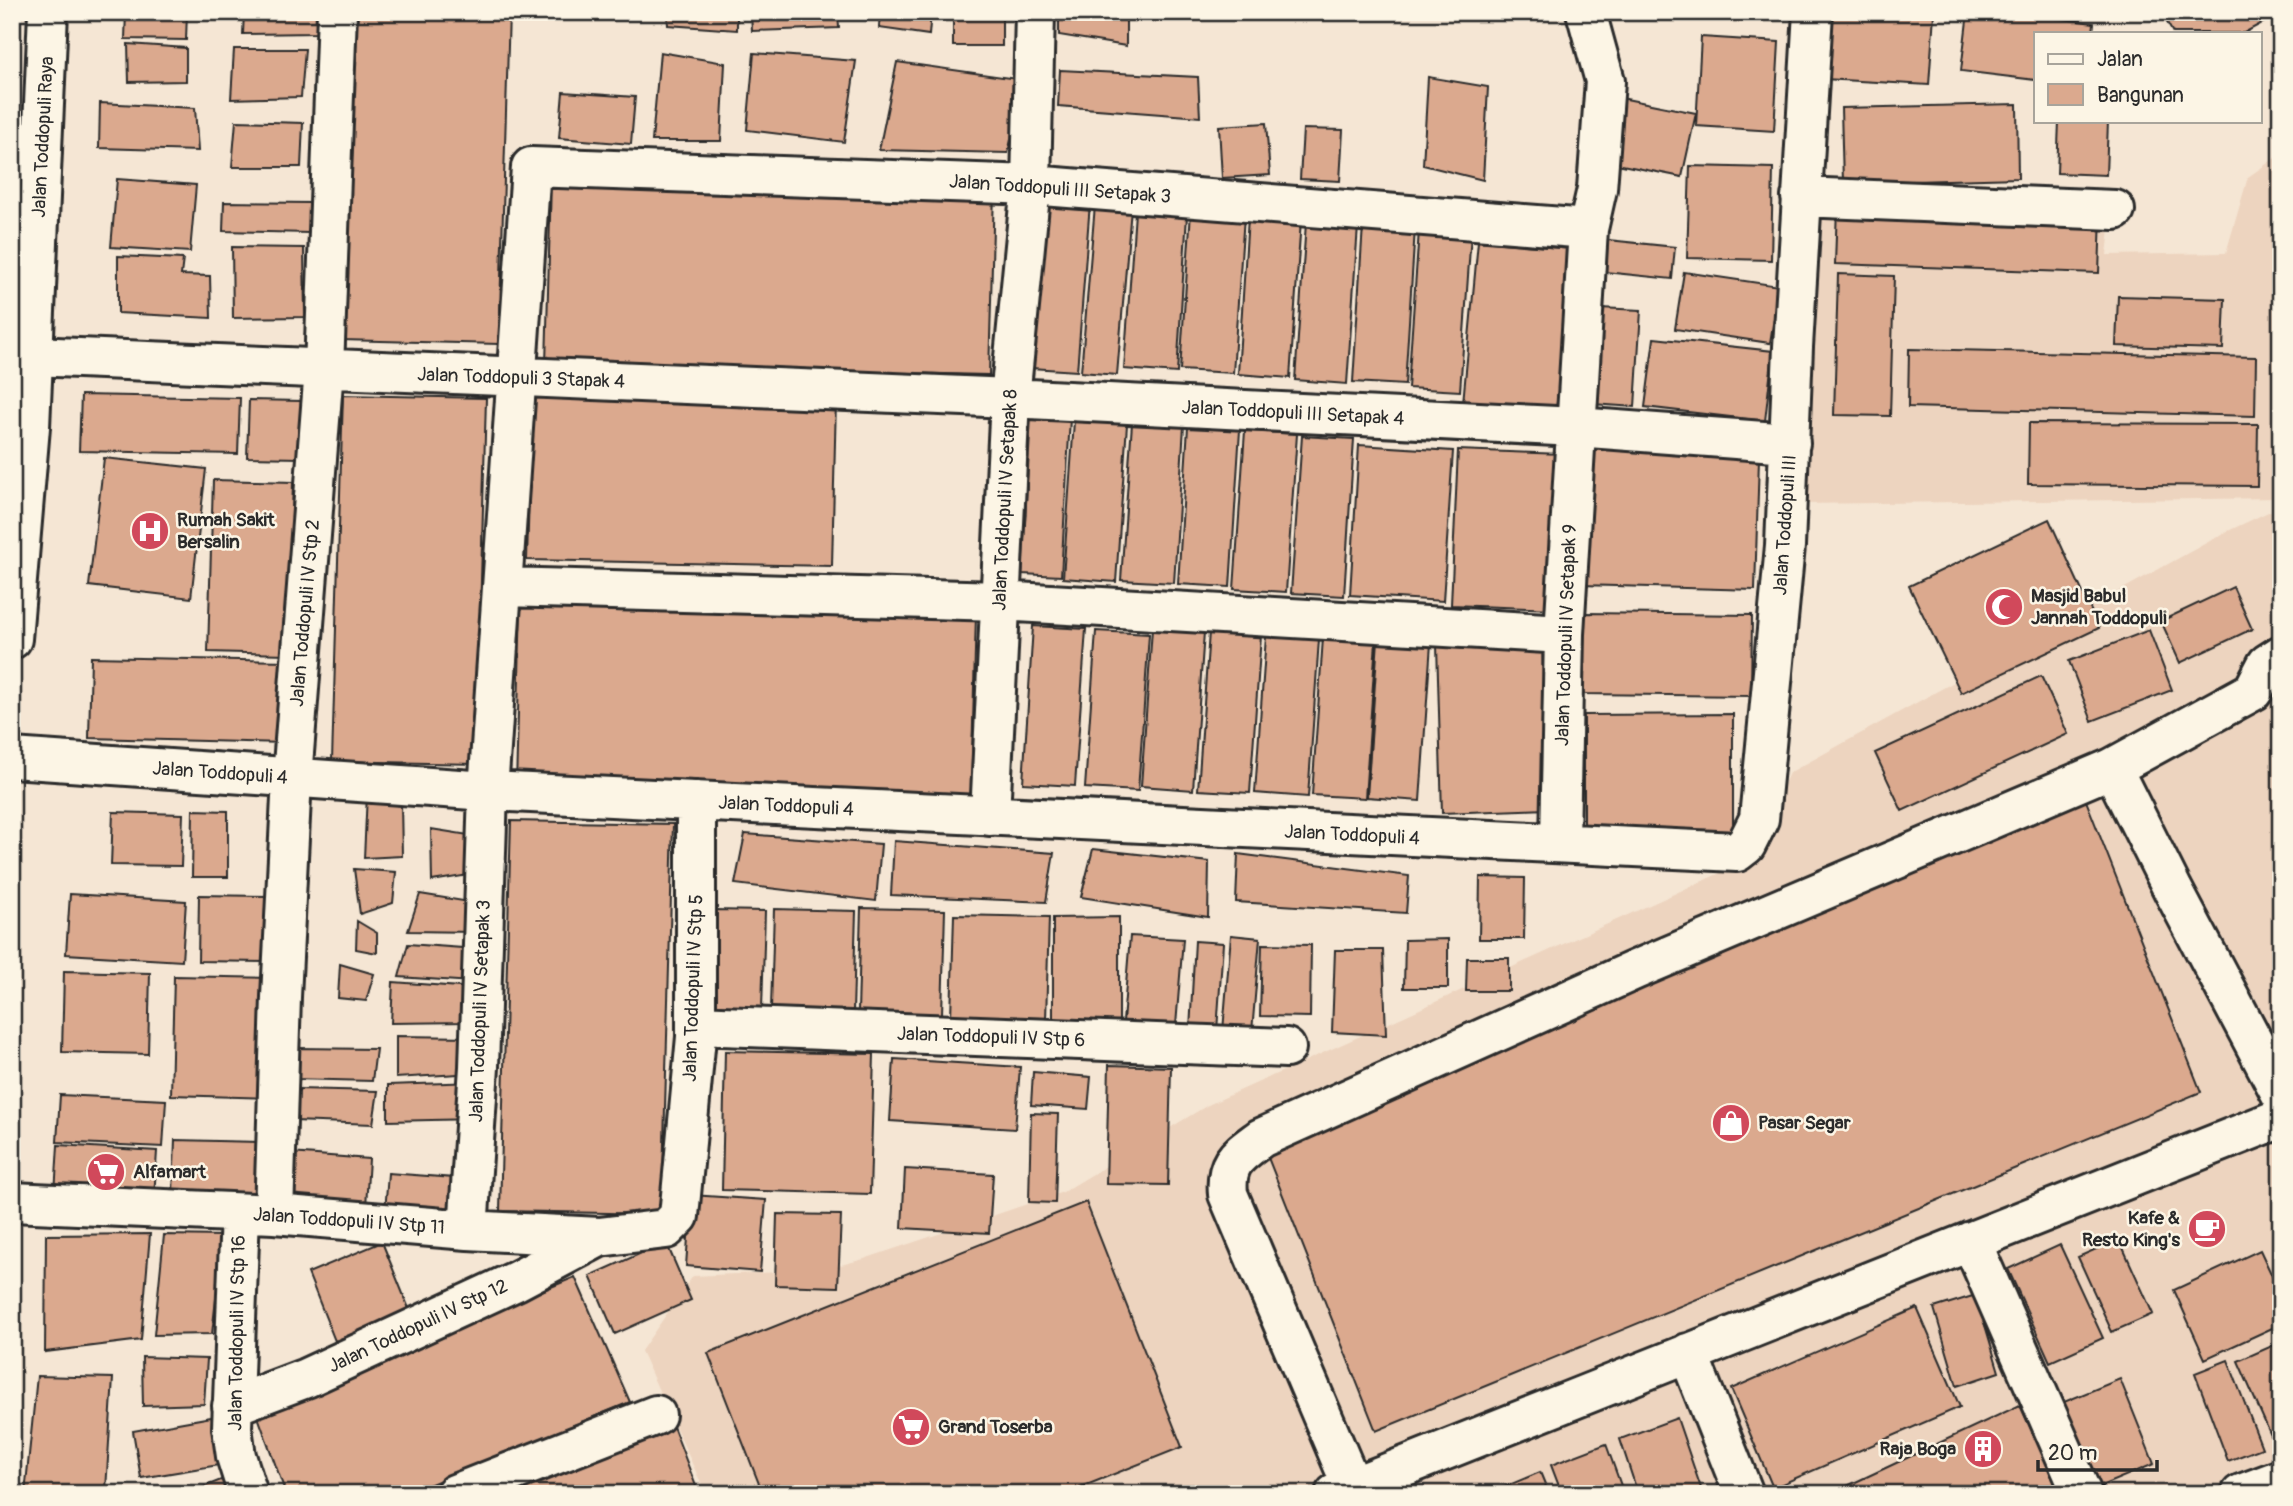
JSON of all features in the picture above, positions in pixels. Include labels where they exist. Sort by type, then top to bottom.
[{"type":"street","name":"Jalan Toddopuli Raya","points":[[12,639],[21,426],[33,356],[48,12]]},
{"type":"street","name":"Jalan Toddopuli IV Stp 2","points":[[257,1213],[281,983],[292,778],[324,369],[337,12]]},
{"type":"street","name":"Jalan Toddopuli IV Setapak 8","points":[[990,816],[1010,398],[1031,185],[1035,12]]},
{"type":"street","name":"Jalan Toddopuli IV Setapak 9","points":[[1560,843],[1564,634],[1576,427],[1588,229],[1597,189],[1605,81],[1586,12]]},
{"type":"street","name":"Jalan Toddopuli III","points":[[1560,843],[1737,852],[1746,845],[1759,819],[1785,546],[1801,197],[1813,12]]},
{"type":"street","name":"Jalan Toddopuli III Setapak 3","points":[[531,167],[1031,185],[1588,229]]},
{"type":"street","name":"Jalan Toddopuli IV Setapak 3","points":[[468,1230],[479,1067],[488,791],[531,167]]},
{"type":"street","points":[[1801,197],[2115,210]]},
{"type":"street","name":"Jalan Toddopuli 3 Stapak 4","points":[[33,356],[516,379],[1010,398]]},
{"type":"street","name":"Jalan Toddopuli III Setapak 4","points":[[1010,398],[1576,427],[1790,443]]},
{"type":"street","points":[[504,587],[1000,601],[1564,634]]},
{"type":"street","points":[[2281,654],[2267,664],[2253,691],[2112,768],[1635,970],[1261,1138],[1240,1154],[1229,1167],[1226,1178],[1228,1194],[1343,1490],[2281,1118]]},
{"type":"street","name":"Jalan Toddopuli 4","points":[[12,758],[488,791],[1560,843]]},
{"type":"street","points":[[2112,768],[2172,890],[2281,1094]]},
{"type":"street","name":"Jalan Toddopuli IV Stp 5","points":[[679,1216],[696,1025],[696,801]]},
{"type":"street","name":"Jalan Toddopuli IV Stp 6","points":[[696,1025],[1286,1048]]},
{"type":"street","name":"Jalan Toddopuli IV Stp 11","points":[[12,1202],[257,1213],[468,1230],[599,1237],[666,1229],[679,1216]]},
{"type":"street","name":"Jalan Toddopuli IV Stp 16","points":[[248,1494],[236,1456],[232,1406],[257,1213]]},
{"type":"street","name":"Jalan Toddopuli IV Stp 12","points":[[232,1406],[317,1373],[516,1281],[599,1237]]},
{"type":"street","points":[[1971,1241],[2082,1494]]},
{"type":"street","points":[[1688,1353],[1744,1494]]},
{"type":"street","points":[[455,1494],[656,1415]]},
{"type":"street","points":[[2241,1494],[2281,1479]]},
{"type":"shaded area","points":[[2281,154],[2281,498],[1800,504],[1811,191],[2112,211],[2107,255],[2226,253],[2248,177]]},
{"type":"shaded area","points":[[2281,506],[2281,1494],[706,1494],[641,1351],[693,1276],[822,1270],[864,1259],[1063,1192],[1208,1105],[1749,860],[1789,773],[2228,531]]},
{"type":"building","points":[[126,12],[187,12],[186,40],[125,39]]},
{"type":"building","points":[[244,12],[317,12],[316,33],[243,34]]},
{"type":"building","points":[[350,12],[509,12],[499,344],[341,340]]},
{"type":"building","points":[[667,12],[737,12],[737,30],[668,25]]},
{"type":"building","points":[[751,12],[838,12],[839,28],[752,31]]},
{"type":"building","points":[[880,12],[931,12],[929,35],[879,28]]},
{"type":"building","points":[[953,12],[1002,12],[1002,46],[953,46]]},
{"type":"building","points":[[1059,12],[1126,12],[1126,46],[1059,35]]},
{"type":"building","points":[[1828,12],[1934,14],[1929,85],[1824,79]]},
{"type":"building","points":[[1968,12],[2005,12],[2094,23],[2093,32],[2034,32],[2034,80],[1961,71]]},
{"type":"building","points":[[2161,12],[2281,12],[2246,32],[2172,32]]},
{"type":"building","points":[[1701,37],[1779,42],[1774,131],[1696,126]]},
{"type":"building","points":[[128,44],[186,48],[186,81],[129,82]]},
{"type":"building","points":[[234,49],[305,49],[301,97],[231,99]]},
{"type":"building","points":[[660,52],[725,63],[721,141],[652,141]]},
{"type":"building","points":[[754,53],[856,61],[844,142],[747,130]]},
{"type":"building","points":[[897,62],[1024,80],[1008,153],[879,150]]},
{"type":"building","points":[[1060,70],[1198,77],[1200,117],[1058,106]]},
{"type":"building","points":[[1428,77],[1488,87],[1483,180],[1423,165]]},
{"type":"building","points":[[563,92],[635,97],[631,144],[559,138]]},
{"type":"building","points":[[1621,98],[1696,113],[1682,177],[1607,162]]},
{"type":"building","points":[[100,103],[195,108],[198,151],[99,148]]},
{"type":"building","points":[[2017,104],[2018,178],[1843,183],[1841,108]]},
{"type":"building","points":[[236,121],[303,123],[301,167],[232,167]]},
{"type":"building","points":[[2059,122],[2108,122],[2106,175],[2057,173]]},
{"type":"building","points":[[1266,123],[1270,175],[1222,178],[1219,126]]},
{"type":"building","points":[[1303,129],[1343,130],[1340,181],[1300,179]]},
{"type":"building","points":[[1690,166],[1773,168],[1771,260],[1687,258]]},
{"type":"building","points":[[117,179],[196,185],[190,252],[111,247]]},
{"type":"building","points":[[551,181],[994,190],[989,375],[546,365]]},
{"type":"building","points":[[1043,200],[1090,203],[1077,371],[1031,368]]},
{"type":"building","points":[[224,202],[310,203],[309,233],[223,231]]},
{"type":"building","points":[[1095,205],[1131,208],[1117,375],[1081,372]]},
{"type":"building","points":[[1837,207],[2101,215],[2099,273],[1835,264]]},
{"type":"building","points":[[1135,212],[1187,215],[1177,373],[1124,369]]},
{"type":"building","points":[[1191,212],[1244,216],[1233,373],[1180,370]]},
{"type":"building","points":[[1248,217],[1301,220],[1290,378],[1238,374]]},
{"type":"building","points":[[1306,223],[1358,226],[1347,384],[1295,380]]},
{"type":"building","points":[[1363,225],[1415,228],[1405,385],[1353,382]]},
{"type":"building","points":[[1419,230],[1471,233],[1460,391],[1408,388]]},
{"type":"building","points":[[1608,240],[1675,247],[1672,279],[1605,272]]},
{"type":"building","points":[[1478,241],[1572,249],[1556,411],[1463,403]]},
{"type":"building","points":[[232,247],[304,248],[305,317],[233,318]]},
{"type":"building","points":[[118,256],[183,259],[181,275],[210,276],[211,318],[118,313]]},
{"type":"building","points":[[1684,272],[1779,286],[1770,343],[1675,329]]},
{"type":"building","points":[[1838,274],[1894,276],[1890,416],[1834,415]]},
{"type":"building","points":[[2118,296],[2225,299],[2223,349],[2116,346]]},
{"type":"building","points":[[1599,308],[1641,310],[1635,407],[1593,404]]},
{"type":"building","points":[[1654,338],[1773,351],[1765,421],[1645,407]]},
{"type":"building","points":[[1909,349],[2256,357],[2255,416],[1908,407]]},
{"type":"building","points":[[532,394],[836,400],[832,566],[527,560]]},
{"type":"building","points":[[81,395],[240,398],[238,454],[79,451]]},
{"type":"building","points":[[343,395],[486,398],[476,764],[332,761]]},
{"type":"building","points":[[249,400],[302,401],[301,458],[247,457]]},
{"type":"building","points":[[1031,416],[1070,418],[1061,576],[1022,574]]},
{"type":"building","points":[[1074,421],[1127,424],[1116,582],[1063,578]]},
{"type":"building","points":[[1132,423],[1184,426],[1174,583],[1121,580]]},
{"type":"building","points":[[2029,423],[2258,424],[2257,486],[2028,484]]},
{"type":"building","points":[[1188,427],[1240,430],[1230,587],[1178,584]]},
{"type":"building","points":[[1245,431],[1297,434],[1286,592],[1234,589]]},
{"type":"building","points":[[1302,436],[1354,439],[1344,596],[1291,593]]},
{"type":"building","points":[[1590,440],[1759,458],[1755,590],[1581,585]]},
{"type":"building","points":[[1359,445],[1453,451],[1443,601],[1350,595]]},
{"type":"building","points":[[1458,450],[1562,454],[1555,609],[1451,605]]},
{"type":"building","points":[[104,458],[206,469],[191,598],[89,586]]},
{"type":"building","points":[[213,480],[293,482],[288,654],[208,652]]},
{"type":"building","name":"Masjid Babul Jannah Toddopuli","points":[[2049,519],[2099,628],[1961,693],[1909,586]]},
{"type":"building","points":[[2233,587],[2252,629],[2180,663],[2161,621]]},
{"type":"building","points":[[521,603],[976,614],[971,796],[516,786]]},
{"type":"building","points":[[1584,613],[1752,615],[1751,696],[1583,694]]},
{"type":"building","points":[[1033,626],[1086,629],[1075,786],[1023,783]]},
{"type":"building","points":[[1152,629],[1204,632],[1193,790],[1141,786]]},
{"type":"building","points":[[2149,630],[2172,690],[2092,721],[2069,661]]},
{"type":"building","points":[[1096,631],[1149,634],[1138,791],[1085,788]]},
{"type":"building","points":[[1209,632],[1261,635],[1250,793],[1198,790]]},
{"type":"building","points":[[1266,636],[1319,639],[1308,797],[1255,793]]},
{"type":"building","points":[[1323,638],[1376,641],[1365,798],[1312,795]]},
{"type":"building","points":[[1378,640],[1431,643],[1420,801],[1367,797]]},
{"type":"building","points":[[1542,641],[1547,809],[1442,813],[1437,645]]},
{"type":"building","points":[[91,657],[289,661],[286,743],[89,738]]},
{"type":"building","points":[[2041,676],[2068,734],[1902,811],[1875,753]]},
{"type":"building","points":[[1733,714],[1733,840],[1584,841],[1584,715]]},
{"type":"building","name":"Pasar Segar","points":[[2083,793],[2201,1092],[1376,1431],[1267,1155]]},
{"type":"building","points":[[367,794],[401,802],[402,856],[364,858]]},
{"type":"building","points":[[193,810],[228,811],[228,877],[192,877]]},
{"type":"building","points":[[113,812],[183,814],[181,866],[111,865]]},
{"type":"building","points":[[511,821],[673,824],[662,1214],[500,1211]]},
{"type":"building","points":[[431,829],[475,836],[469,875],[432,881]]},
{"type":"building","points":[[745,834],[881,844],[876,901],[735,884]]},
{"type":"building","points":[[894,841],[1054,853],[1046,902],[891,895]]},
{"type":"building","points":[[1093,849],[1209,862],[1208,917],[1081,897]]},
{"type":"building","points":[[1238,854],[1409,876],[1406,913],[1236,902]]},
{"type":"building","points":[[354,869],[396,872],[393,903],[360,914]]},
{"type":"building","points":[[1480,877],[1525,878],[1524,939],[1479,939]]},
{"type":"building","points":[[70,894],[186,901],[182,961],[66,954]]},
{"type":"building","points":[[420,894],[476,903],[475,932],[408,931]]},
{"type":"building","points":[[199,895],[271,896],[269,962],[198,961]]},
{"type":"building","points":[[861,908],[945,910],[942,1014],[858,1012]]},
{"type":"building","points":[[774,909],[856,911],[853,1011],[771,1009]]},
{"type":"building","points":[[713,910],[765,911],[762,1009],[710,1008]]},
{"type":"building","points":[[954,915],[1049,917],[1046,1020],[951,1018]]},
{"type":"building","points":[[1119,917],[1119,1023],[1053,1024],[1053,918]]},
{"type":"building","points":[[357,921],[377,933],[377,953],[356,949]]},
{"type":"building","points":[[1231,935],[1260,938],[1252,1032],[1223,1031]]},
{"type":"building","points":[[1130,936],[1183,939],[1175,1038],[1122,1034]]},
{"type":"building","points":[[1448,939],[1448,988],[1404,988],[1405,940]]},
{"type":"building","points":[[1195,941],[1223,943],[1217,1031],[1190,1030]]},
{"type":"building","points":[[408,944],[476,949],[472,982],[399,977]]},
{"type":"building","points":[[1262,944],[1311,945],[1310,1017],[1260,1016]]},
{"type":"building","points":[[1335,950],[1383,950],[1386,1035],[1332,1032]]},
{"type":"building","points":[[1467,958],[1509,958],[1509,991],[1466,991]]},
{"type":"building","points":[[340,964],[374,974],[366,1001],[338,998]]},
{"type":"building","points":[[64,971],[150,973],[148,1054],[62,1052]]},
{"type":"building","points":[[174,976],[275,978],[271,1098],[171,1095]]},
{"type":"building","points":[[393,982],[473,988],[468,1022],[391,1023]]},
{"type":"building","points":[[396,1036],[474,1037],[474,1073],[396,1078]]},
{"type":"building","points":[[297,1048],[376,1049],[372,1081],[293,1079]]},
{"type":"building","points":[[725,1051],[874,1054],[870,1194],[722,1190]]},
{"type":"building","points":[[894,1059],[1020,1067],[1015,1129],[890,1121]]},
{"type":"building","points":[[1109,1065],[1171,1067],[1168,1185],[1106,1184]]},
{"type":"building","points":[[1033,1072],[1091,1077],[1088,1109],[1031,1105]]},
{"type":"building","points":[[476,1082],[475,1119],[388,1121],[388,1085]]},
{"type":"building","points":[[297,1089],[378,1091],[373,1124],[294,1121]]},
{"type":"building","points":[[60,1095],[166,1100],[163,1147],[57,1142]]},
{"type":"building","points":[[1031,1113],[1058,1114],[1055,1203],[1029,1202]]},
{"type":"building","points":[[175,1140],[260,1142],[258,1195],[173,1193]]},
{"type":"building","name":"Alfamart","points":[[58,1145],[157,1151],[154,1198],[55,1193]]},
{"type":"building","points":[[290,1153],[369,1159],[366,1206],[286,1201]]},
{"type":"building","points":[[905,1169],[993,1174],[989,1233],[902,1228]]},
{"type":"building","points":[[388,1173],[454,1178],[451,1217],[385,1212]]},
{"type":"building","points":[[691,1195],[766,1200],[760,1272],[686,1266]]},
{"type":"building","points":[[1086,1202],[1182,1447],[1064,1494],[763,1494],[708,1353]]},
{"type":"building","points":[[777,1214],[841,1215],[838,1287],[775,1285]]},
{"type":"building","points":[[150,1234],[141,1340],[45,1352],[46,1235]]},
{"type":"building","points":[[164,1235],[223,1236],[212,1334],[154,1335]]},
{"type":"building","points":[[2119,1239],[2153,1314],[2112,1332],[2078,1257]]},
{"type":"building","points":[[382,1242],[410,1311],[335,1341],[308,1273]]},
{"type":"building","points":[[666,1242],[691,1300],[615,1334],[590,1276]]},
{"type":"building","points":[[2060,1245],[2103,1338],[2050,1362],[2008,1269]]},
{"type":"building","points":[[2260,1250],[2281,1295],[2281,1324],[2205,1359],[2174,1290]]},
{"type":"building","points":[[575,1277],[630,1402],[407,1494],[286,1494],[256,1411]]},
{"type":"building","points":[[1976,1295],[1999,1372],[1957,1386],[1934,1308]]},
{"type":"building","points":[[1917,1308],[1960,1407],[1773,1488],[1731,1389]]},
{"type":"building","points":[[2281,1342],[2281,1434],[2272,1438],[2238,1361]]},
{"type":"building","points":[[142,1357],[207,1359],[204,1404],[143,1406]]},
{"type":"building","points":[[2228,1360],[2262,1448],[2228,1461],[2195,1373]]},
{"type":"building","points":[[37,1376],[113,1378],[106,1490],[69,1494],[25,1494]]},
{"type":"building","points":[[2120,1379],[2154,1464],[2094,1489],[2059,1404]]},
{"type":"building","name":"Raja Boga","points":[[2020,1405],[2061,1494],[1830,1494]]},
{"type":"building","points":[[217,1416],[225,1464],[141,1478],[133,1431]]},
{"type":"building","points":[[669,1416],[699,1494],[469,1494]]},
{"type":"building","points":[[1677,1418],[1703,1494],[1638,1494],[1620,1439]]},
{"type":"building","points":[[1606,1444],[1624,1494],[1562,1494],[1551,1465]]},
{"type":"building","points":[[1540,1472],[1549,1494],[1505,1494],[1502,1488]]},
{"type":"building","points":[[231,1476],[239,1494],[186,1494]]},
{"type":"place","name":"Rumah Sakit Bersalin","points":[[150,531]]},
{"type":"place","name":"Masjid Babul Jannah Toddopuli","points":[[2004,607]]},
{"type":"place","name":"Pasar Segar","points":[[1731,1123]]},
{"type":"place","name":"Alfamart","points":[[106,1172]]},
{"type":"place","name":"Kafe & Resto King's","points":[[2207,1229]]},
{"type":"place","name":"Grand Toserba","points":[[911,1427]]},
{"type":"place","name":"Raja Boga","points":[[1983,1449]]}]
